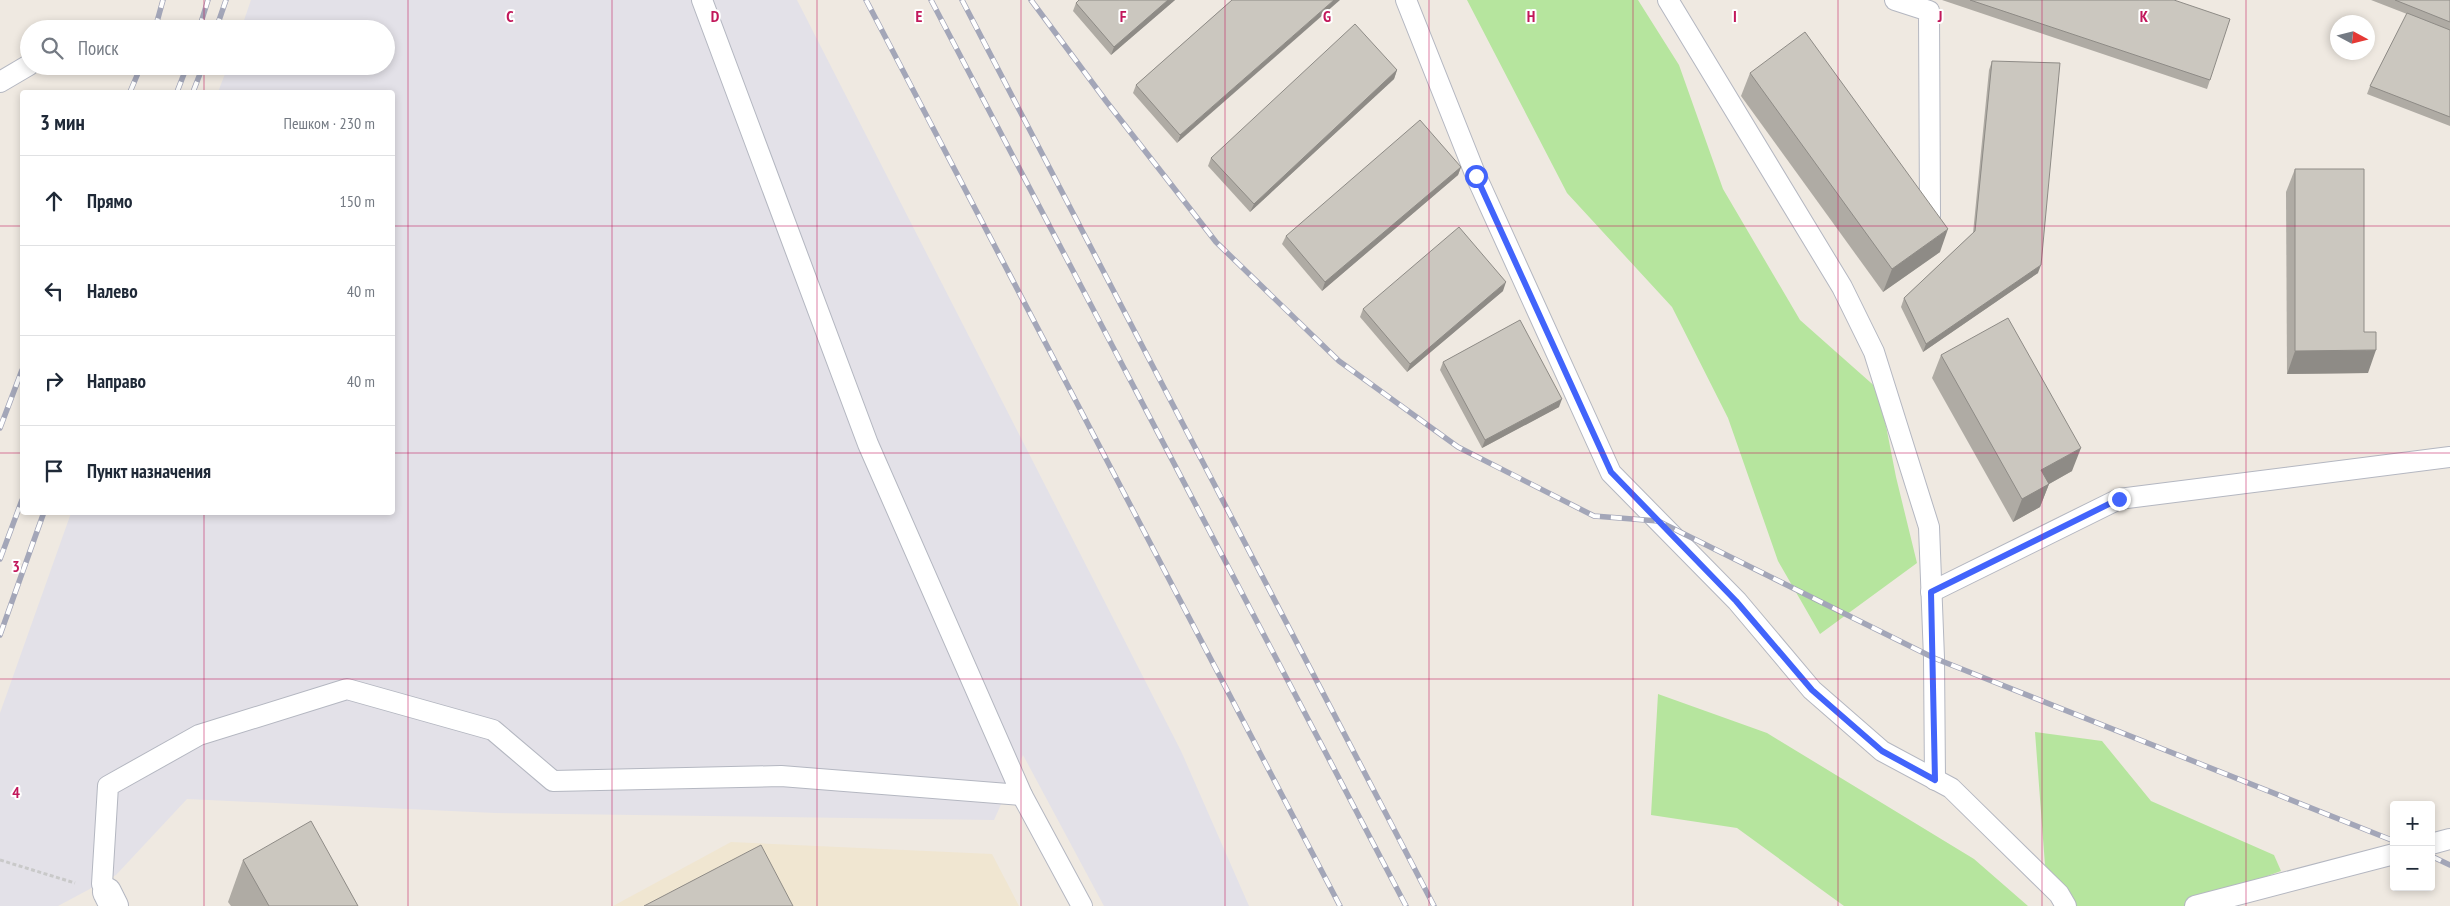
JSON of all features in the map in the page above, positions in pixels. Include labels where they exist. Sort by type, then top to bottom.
[{"type":"lane","points":[[702,0],[868,444],[1022,794],[1082,906]]},
{"type":"lane","points":[[1406,0],[1476,176],[1611,472],[1736,601],[1812,690],[1882,751],[1951,788],[2059,894],[2066,906]]},
{"type":"lane","points":[[1668,0],[1842,287],[1874,352],[1929,527],[1935,780]]},
{"type":"lane","points":[[1895,0],[1929,11],[1930,216],[1914,193]]},
{"type":"lane","points":[[0,82],[20,70]]},
{"type":"lane","points":[[1931,592],[2119,499],[2450,457]]},
{"type":"lane","points":[[110,899],[102,884],[108,786],[199,735],[347,689],[493,730],[553,781],[781,776],[1022,794]]},
{"type":"lane","points":[[2435,843],[2450,839]]},
{"type":"lane","points":[[2195,906],[2390,855]]},
{"type":"path","points":[[0,860],[110,899]]},
{"type":"shaded area","points":[[251,0],[797,0],[1181,751],[1249,906],[1104,906],[1023,755],[994,820],[495,813],[187,799],[116,875],[58,906],[0,906],[0,713],[70,515],[395,515],[395,90],[219,90],[225,75],[395,75],[395,20],[244,20]]},
{"type":"shaded area","points":[[731,842],[992,854],[1019,906],[613,906]]},
{"type":"green space","points":[[1467,0],[1638,0],[1679,65],[1723,189],[1800,320],[1879,390],[1896,477],[1917,563],[1820,634],[1778,561],[1728,418],[1672,307],[1567,193]]},
{"type":"green space","points":[[1658,694],[1767,733],[1974,859],[2028,906],[1844,906],[1737,828],[1651,815]]},
{"type":"green space","points":[[2035,732],[2102,741],[2151,801],[2274,855],[2281,871],[2185,906],[2076,906],[2045,865]]},
{"type":"building","points":[[1079,0],[1168,0],[1114,47],[1076,3]]},
{"type":"building","points":[[1232,0],[1334,0],[1180,135],[1136,85]]},
{"type":"building","points":[[1970,0],[2174,0],[2230,19],[2210,80]]},
{"type":"building","points":[[2395,0],[2450,0],[2450,22]]},
{"type":"building","points":[[2407,13],[2450,30],[2450,117],[2370,86]]},
{"type":"building","points":[[1355,24],[1397,70],[1254,204],[1211,158]]},
{"type":"building","points":[[1805,32],[1948,229],[1892,269],[1750,73]]},
{"type":"building","points":[[1992,61],[2060,63],[2041,265],[1926,344],[1904,298],[1975,231]]},
{"type":"building","points":[[1420,120],[1461,167],[1325,282],[1286,236]]},
{"type":"building","points":[[2295,169],[2364,169],[2364,332],[2376,332],[2376,350],[2295,351]]},
{"type":"building","points":[[1459,227],[1506,282],[1410,364],[1363,309]]},
{"type":"building","points":[[2008,318],[2081,448],[2041,470],[2049,484],[2022,499],[1941,355]]},
{"type":"building","points":[[1520,320],[1562,399],[1485,440],[1443,362]]},
{"type":"building","points":[[311,821],[358,906],[269,906],[243,860]]},
{"type":"building","points":[[761,845],[793,906],[644,906]]},
{"type":"railway","points":[[157,20],[163,0]]},
{"type":"railway","points":[[202,20],[208,0]]},
{"type":"railway","points":[[219,20],[226,0]]},
{"type":"railway","points":[[866,0],[1340,906]]},
{"type":"railway","points":[[931,0],[1406,906]]},
{"type":"railway","points":[[962,0],[1434,906]]},
{"type":"railway","points":[[1031,0],[1106,101],[1216,242],[1339,361],[1458,447],[1594,516],[1658,521],[1934,658],[2390,839]]},
{"type":"railway","points":[[131,90],[137,75]]},
{"type":"railway","points":[[178,90],[184,75]]},
{"type":"railway","points":[[194,90],[200,75]]},
{"type":"railway","points":[[0,428],[20,375]]},
{"type":"railway","points":[[0,559],[20,505]]},
{"type":"railway","points":[[0,635],[43,515]]},
{"type":"railway","points":[[2435,858],[2450,865]]},
{"type":"route","points":[[1476,176],[1611,472],[1736,601],[1812,690],[1882,751],[1935,780],[1934,658],[1931,592],[2119,499]]}]
